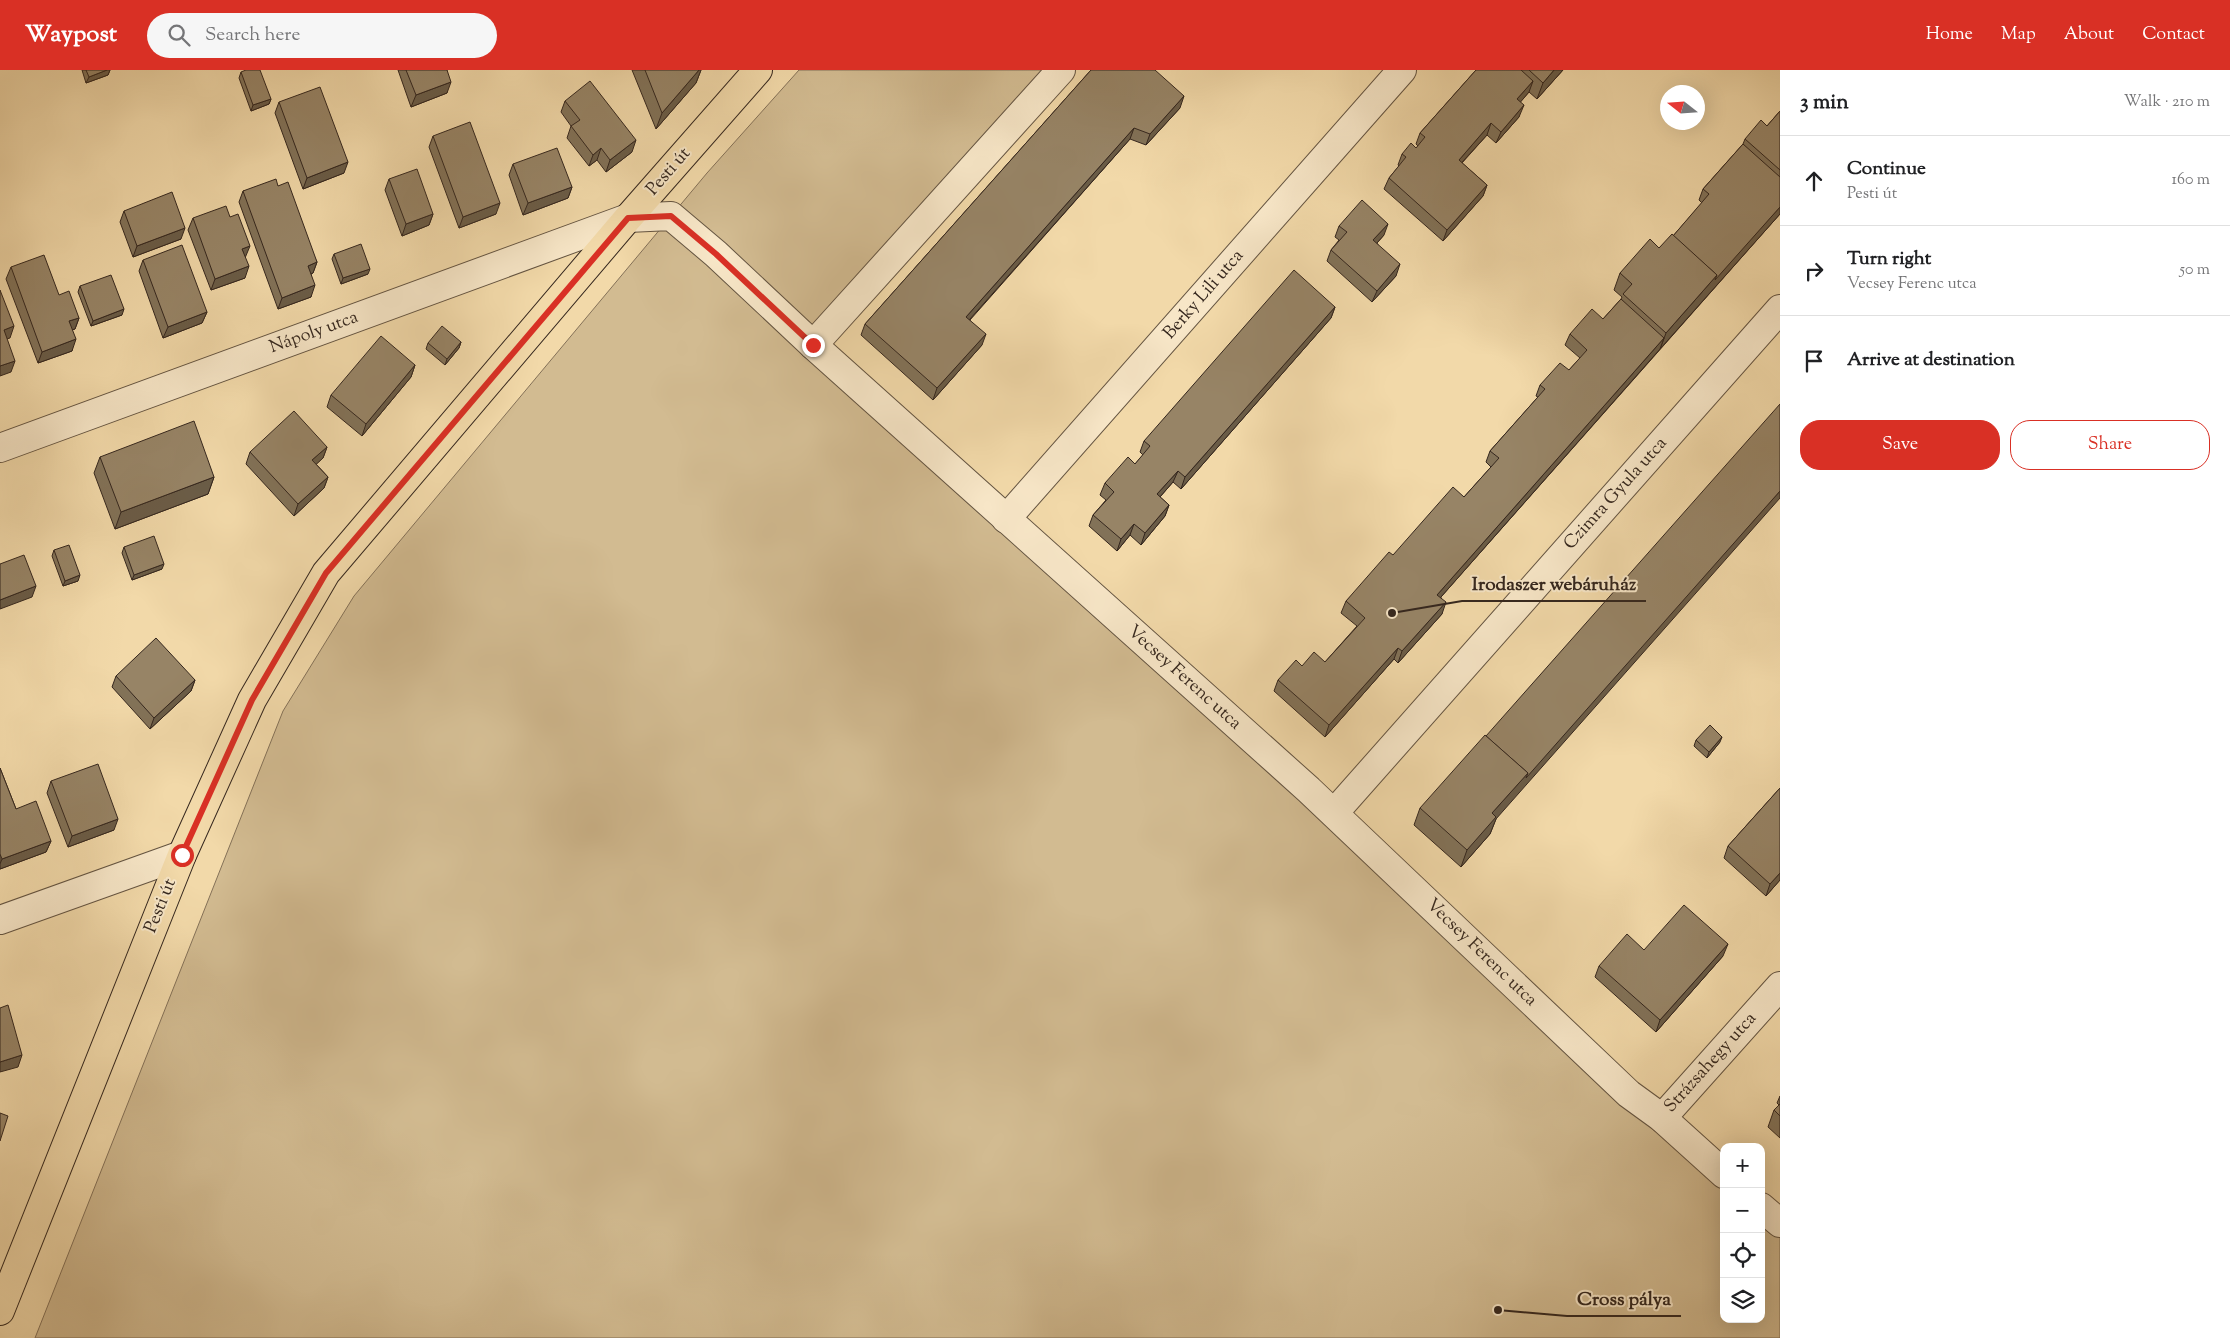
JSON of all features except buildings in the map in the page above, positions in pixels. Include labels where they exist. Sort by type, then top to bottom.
[{"type":"main road","name":"Pesti út","points":[[0,1310],[182,855],[252,700],[326,573],[628,218],[758,70]]},
{"type":"street","points":[[813,345],[1061,70]]},
{"type":"street","name":"Berky Lili utca","points":[[1006,519],[1402,70]]},
{"type":"street","name":"Vecsey Ferenc utca","points":[[628,218],[671,216],[716,254],[813,345],[1334,813],[1629,1094],[1662,1118],[1720,1170]]},
{"type":"street","name":"Nápoly utca","points":[[0,448],[628,218]]},
{"type":"street","name":"Czimra Gyula utca","points":[[1334,813],[1780,309]]},
{"type":"street","points":[[0,920],[182,855]]},
{"type":"street","name":"Strázsahegy utca","points":[[1662,1118],[1780,986]]},
{"type":"street","points":[[1765,1211],[1780,1224]]},
{"type":"shaded area","points":[[799,70],[1061,70],[814,345],[1720,1170],[1720,1323],[1765,1323],[1765,1210],[1780,1223],[1780,1338],[35,1338],[283,711],[354,596],[707,173]]},
{"type":"place","name":"Irodaszer webáruház","points":[[1392,613]]},
{"type":"place","name":"Cross pálya","points":[[1498,1310]]},
{"type":"route","points":[[182,855],[252,700],[326,573],[628,218],[671,216],[716,254],[813,345]]}]
